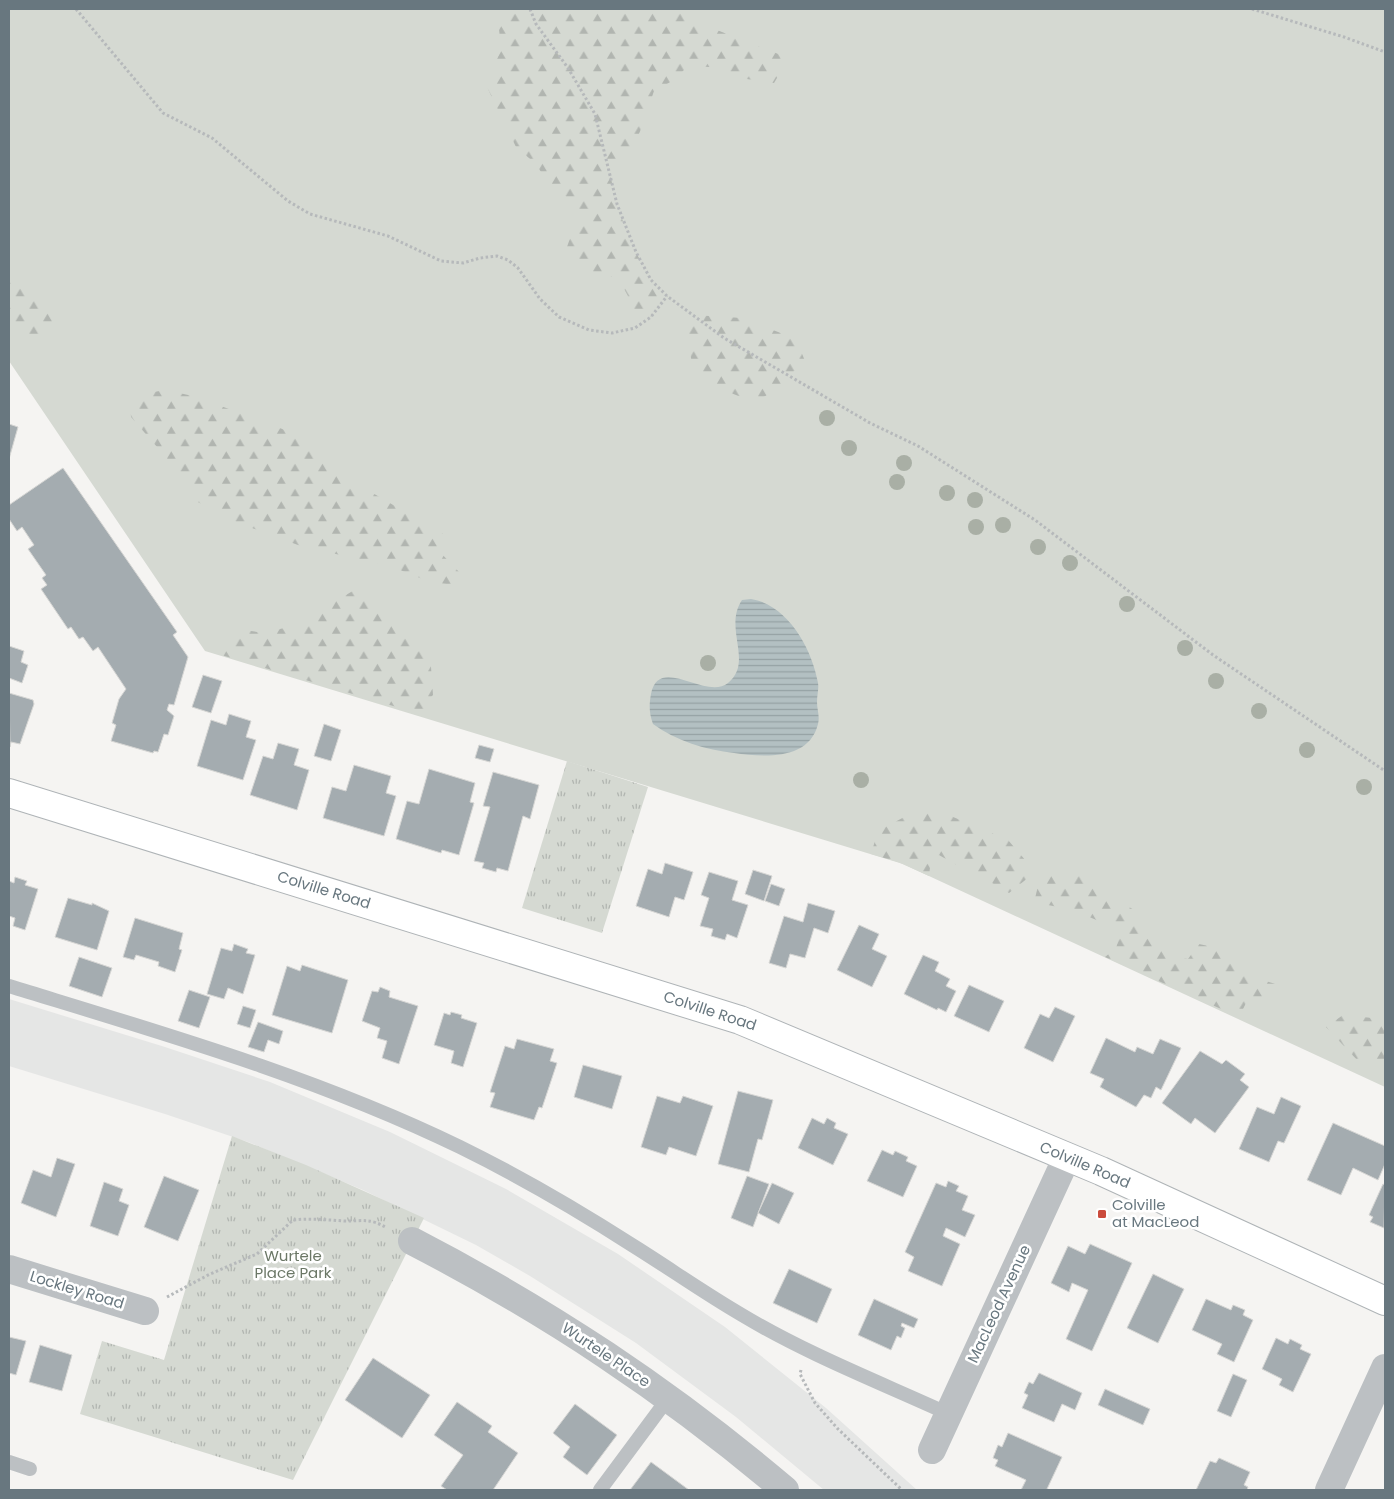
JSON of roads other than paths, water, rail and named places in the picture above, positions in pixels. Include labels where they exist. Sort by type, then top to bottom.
[{"type":"street","name":"Colville Road","points":[[9,793],[709,1010],[771,1032],[1133,1185],[1385,1301]]},
{"type":"street","name":"MacLeod Avenue","points":[[932,1450],[1066,1157]]},
{"type":"street","name":"Wurtele Place","points":[[412,1241],[526,1303],[669,1397],[785,1490]]},
{"type":"street","name":"Lockley Road","points":[[9,1269],[145,1310]]},
{"type":"street","points":[[1329,1490],[1385,1368]]},
{"type":"lane","points":[[9,986],[227,1053],[323,1089],[430,1133],[548,1194],[633,1245],[716,1300],[803,1347],[948,1414]]},
{"type":"lane","points":[[600,1490],[669,1397]]},
{"type":"lane","points":[[9,1462],[30,1469]]},
{"type":"place","name":"Colville at MacLeod","points":[[1102,1214]]},
{"type":"park label","name":"Wurtele Place Park","points":[[293,1264]]}]
